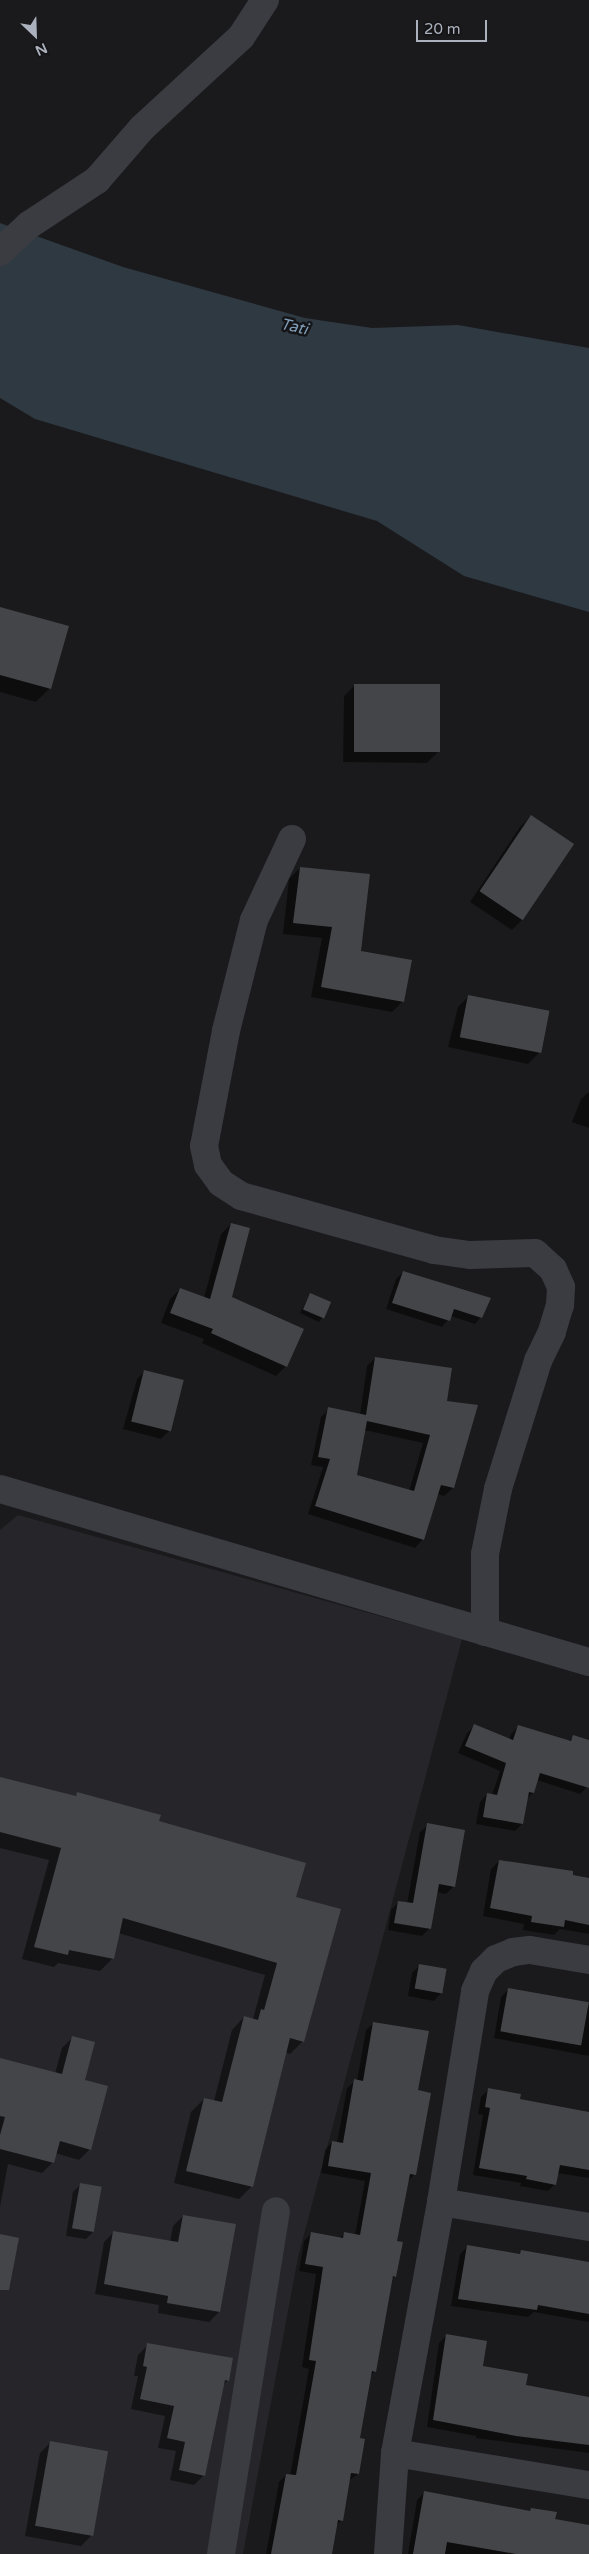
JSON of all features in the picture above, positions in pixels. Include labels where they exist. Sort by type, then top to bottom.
[{"type":"street","points":[[0,252],[29,224],[97,180],[142,128],[241,37],[266,0]]},
{"type":"street","points":[[292,839],[254,920],[231,1012],[204,1146],[208,1165],[221,1183],[241,1196],[434,1250],[470,1255],[536,1253],[553,1269],[561,1287],[560,1305],[552,1332],[538,1361],[498,1490],[485,1554],[485,1632]]},
{"type":"street","points":[[0,1489],[589,1662]]},
{"type":"street","points":[[388,2554],[395,2453],[441,2202],[476,1991],[484,1971],[496,1959],[512,1952],[530,1950],[589,1960]]},
{"type":"street","points":[[441,2202],[589,2227]]},
{"type":"street","points":[[222,2554],[276,2211]]},
{"type":"street","points":[[395,2453],[589,2485]]},
{"type":"shaded area","points":[[18,1515],[462,1639],[298,2257],[243,2554],[0,2554],[0,1530]]},
{"type":"water","name":"Tati","points":[[0,223],[123,267],[305,318],[372,328],[458,325],[589,348],[589,612],[464,576],[377,521],[35,419],[0,398]]},
{"type":"building","points":[[0,607],[69,626],[51,689],[0,675]]},
{"type":"building","points":[[354,684],[440,684],[440,752],[354,752]]},
{"type":"building","points":[[531,815],[574,844],[523,920],[480,891]]},
{"type":"building","points":[[300,867],[370,874],[361,951],[412,960],[404,1002],[321,987],[332,927],[293,923]]},
{"type":"building","points":[[468,995],[549,1011],[541,1053],[460,1037]]},
{"type":"building","points":[[231,1223],[250,1228],[232,1297],[304,1329],[287,1367],[211,1333],[213,1329],[170,1313],[180,1288],[210,1299]]},
{"type":"building","points":[[403,1271],[491,1298],[482,1318],[454,1309],[450,1321],[392,1303]]},
{"type":"building","points":[[310,1293],[331,1302],[324,1319],[303,1310]]},
{"type":"building","points":[[375,1357],[452,1368],[447,1401],[478,1405],[454,1488],[441,1485],[424,1540],[315,1506],[330,1459],[318,1457],[328,1407],[366,1415]],"holes":[[[367,1421],[430,1435],[414,1491],[357,1475]]]},
{"type":"building","points":[[144,1370],[184,1380],[171,1431],[131,1421]]},
{"type":"building","points":[[474,1724],[513,1740],[518,1725],[571,1741],[573,1735],[589,1740],[589,1788],[540,1773],[534,1793],[529,1792],[523,1824],[483,1817],[487,1793],[497,1795],[506,1763],[465,1746]]},
{"type":"building","points":[[0,1777],[76,1796],[77,1792],[161,1815],[159,1821],[306,1863],[296,1897],[341,1909],[304,2042],[290,2038],[253,2187],[186,2171],[204,2098],[222,2102],[244,2016],[258,2020],[261,2009],[264,2010],[277,1963],[123,1918],[114,1959],[69,1950],[68,1955],[34,1947],[61,1848],[0,1832]]},
{"type":"building","points":[[427,1823],[465,1830],[455,1887],[439,1884],[431,1929],[394,1923],[398,1901],[413,1903]]},
{"type":"building","points":[[499,1860],[573,1871],[573,1875],[589,1878],[589,1925],[565,1920],[564,1927],[531,1922],[532,1916],[490,1908]]},
{"type":"building","points":[[419,1964],[447,1969],[442,1993],[415,1989]]},
{"type":"building","points":[[508,1988],[589,2002],[581,2046],[500,2031]]},
{"type":"building","points":[[373,2022],[429,2031],[418,2090],[431,2093],[416,2175],[410,2174],[397,2241],[403,2242],[396,2277],[393,2276],[376,2372],[372,2371],[360,2438],[365,2439],[359,2474],[351,2473],[343,2521],[338,2520],[332,2554],[271,2554],[286,2474],[296,2475],[316,2361],[309,2360],[323,2267],[305,2264],[311,2232],[343,2238],[344,2232],[360,2235],[371,2173],[328,2166],[332,2141],[343,2143],[354,2079],[363,2081]]},
{"type":"building","points":[[72,2036],[95,2042],[85,2080],[108,2086],[91,2150],[60,2141],[54,2163],[0,2149],[0,2135],[5,2117],[0,2116],[0,2058],[62,2074]]},
{"type":"building","points":[[488,2088],[521,2094],[520,2099],[589,2112],[589,2170],[560,2165],[556,2185],[526,2179],[527,2176],[479,2168],[490,2108],[485,2107]]},
{"type":"building","points":[[80,2183],[102,2187],[94,2232],[72,2228]]},
{"type":"building","points":[[183,2215],[236,2224],[220,2312],[167,2303],[168,2296],[104,2284],[113,2231],[178,2242]]},
{"type":"building","points":[[0,2234],[19,2238],[9,2290],[0,2290]]},
{"type":"building","points":[[467,2245],[520,2254],[521,2250],[589,2262],[589,2314],[538,2305],[537,2310],[458,2299]]},
{"type":"building","points":[[446,2334],[487,2341],[483,2366],[528,2374],[526,2385],[589,2397],[589,2445],[516,2436],[433,2420]]},
{"type":"building","points":[[147,2343],[233,2358],[229,2381],[225,2380],[205,2476],[179,2470],[185,2442],[167,2438],[174,2406],[140,2399],[147,2367],[143,2366]]},
{"type":"building","points":[[50,2441],[108,2451],[93,2536],[35,2526]]},
{"type":"building","points":[[424,2491],[530,2511],[531,2508],[557,2512],[555,2519],[589,2525],[589,2554],[516,2554],[447,2542],[445,2554],[413,2554]]}]
